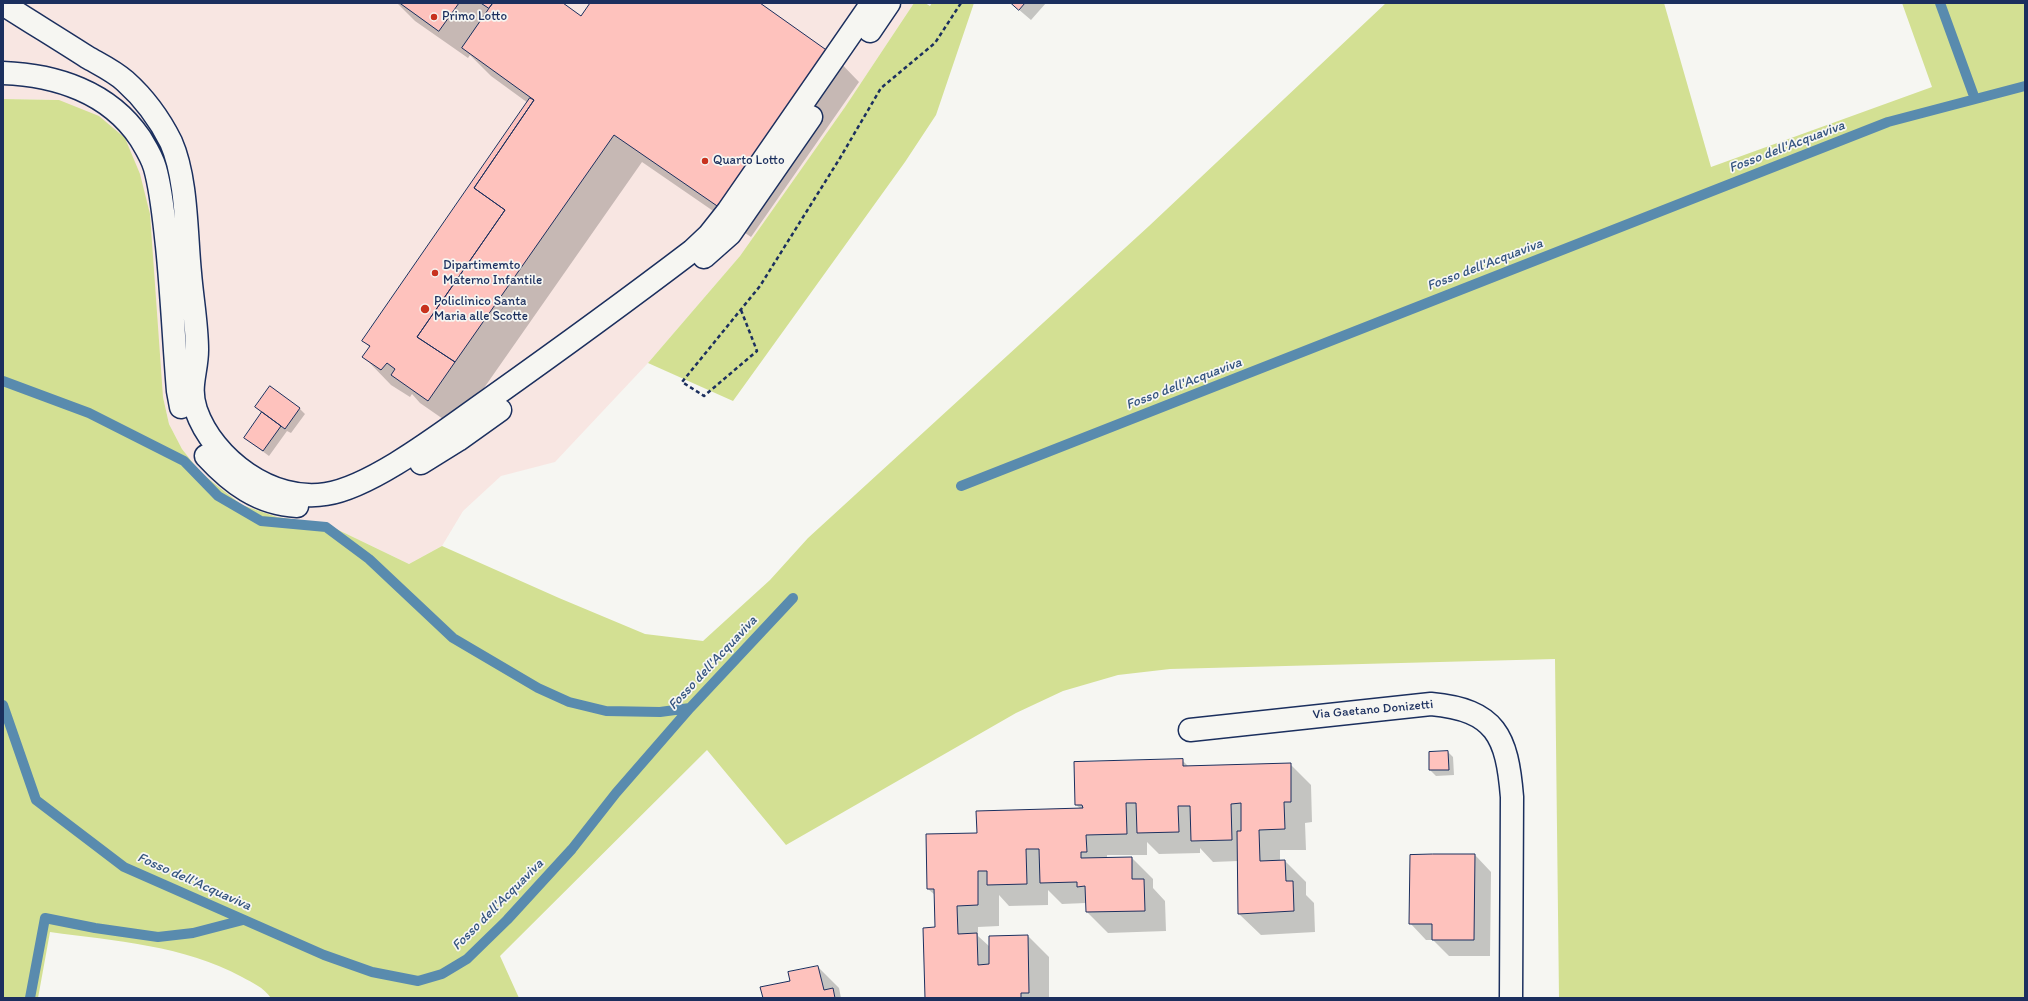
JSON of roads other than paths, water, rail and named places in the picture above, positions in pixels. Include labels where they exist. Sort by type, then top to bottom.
[{"type":"street","points":[[3,4],[124,80],[145,102],[171,143],[183,196],[197,351],[192,383],[196,410],[210,438],[224,454],[242,469],[276,488],[310,495],[326,494],[362,481],[408,455],[458,421],[692,251],[709,235],[728,211],[872,3]]},
{"type":"street","points":[[3,73],[43,77],[63,82],[88,92],[114,109],[133,129],[150,154],[158,183],[170,272],[178,391],[182,413],[190,432],[202,452],[217,468],[235,485],[251,494],[278,504],[294,506],[325,506],[357,497],[392,480],[458,440],[716,248],[730,234],[748,210],[889,3]]},
{"type":"street","name":"Via Gaetano Donizetti","points":[[1190,730],[1431,704],[1464,709],[1480,717],[1491,725],[1505,750],[1510,768],[1512,797],[1511,998]]},
{"type":"waterway","points":[[1940,3],[1975,99]]},
{"type":"waterway","name":"Fosso dell'Acquaviva","points":[[961,486],[1888,122],[2025,86]]},
{"type":"waterway","points":[[3,381],[89,413],[184,461],[218,496],[261,521],[326,527],[369,559],[453,638],[538,688],[569,702],[606,711],[660,712],[690,708]]},
{"type":"waterway","name":"Fosso dell'Acquaviva","points":[[3,705],[36,800],[124,867],[324,955],[372,972],[418,981],[442,974],[467,959],[507,920],[572,849],[616,793],[690,708],[793,598]]},
{"type":"waterway","points":[[30,998],[45,918],[95,928],[158,937],[193,933],[243,920]]},
{"type":"place","name":"Primo Lotto","points":[[434,17]]},
{"type":"place","name":"Quarto Lotto","points":[[705,161]]},
{"type":"place","name":"Dipartimemto Materno Infantile","points":[[435,273]]},
{"type":"place","name":"Policlinico Santa Maria alle Scotte","points":[[425,309]]}]
